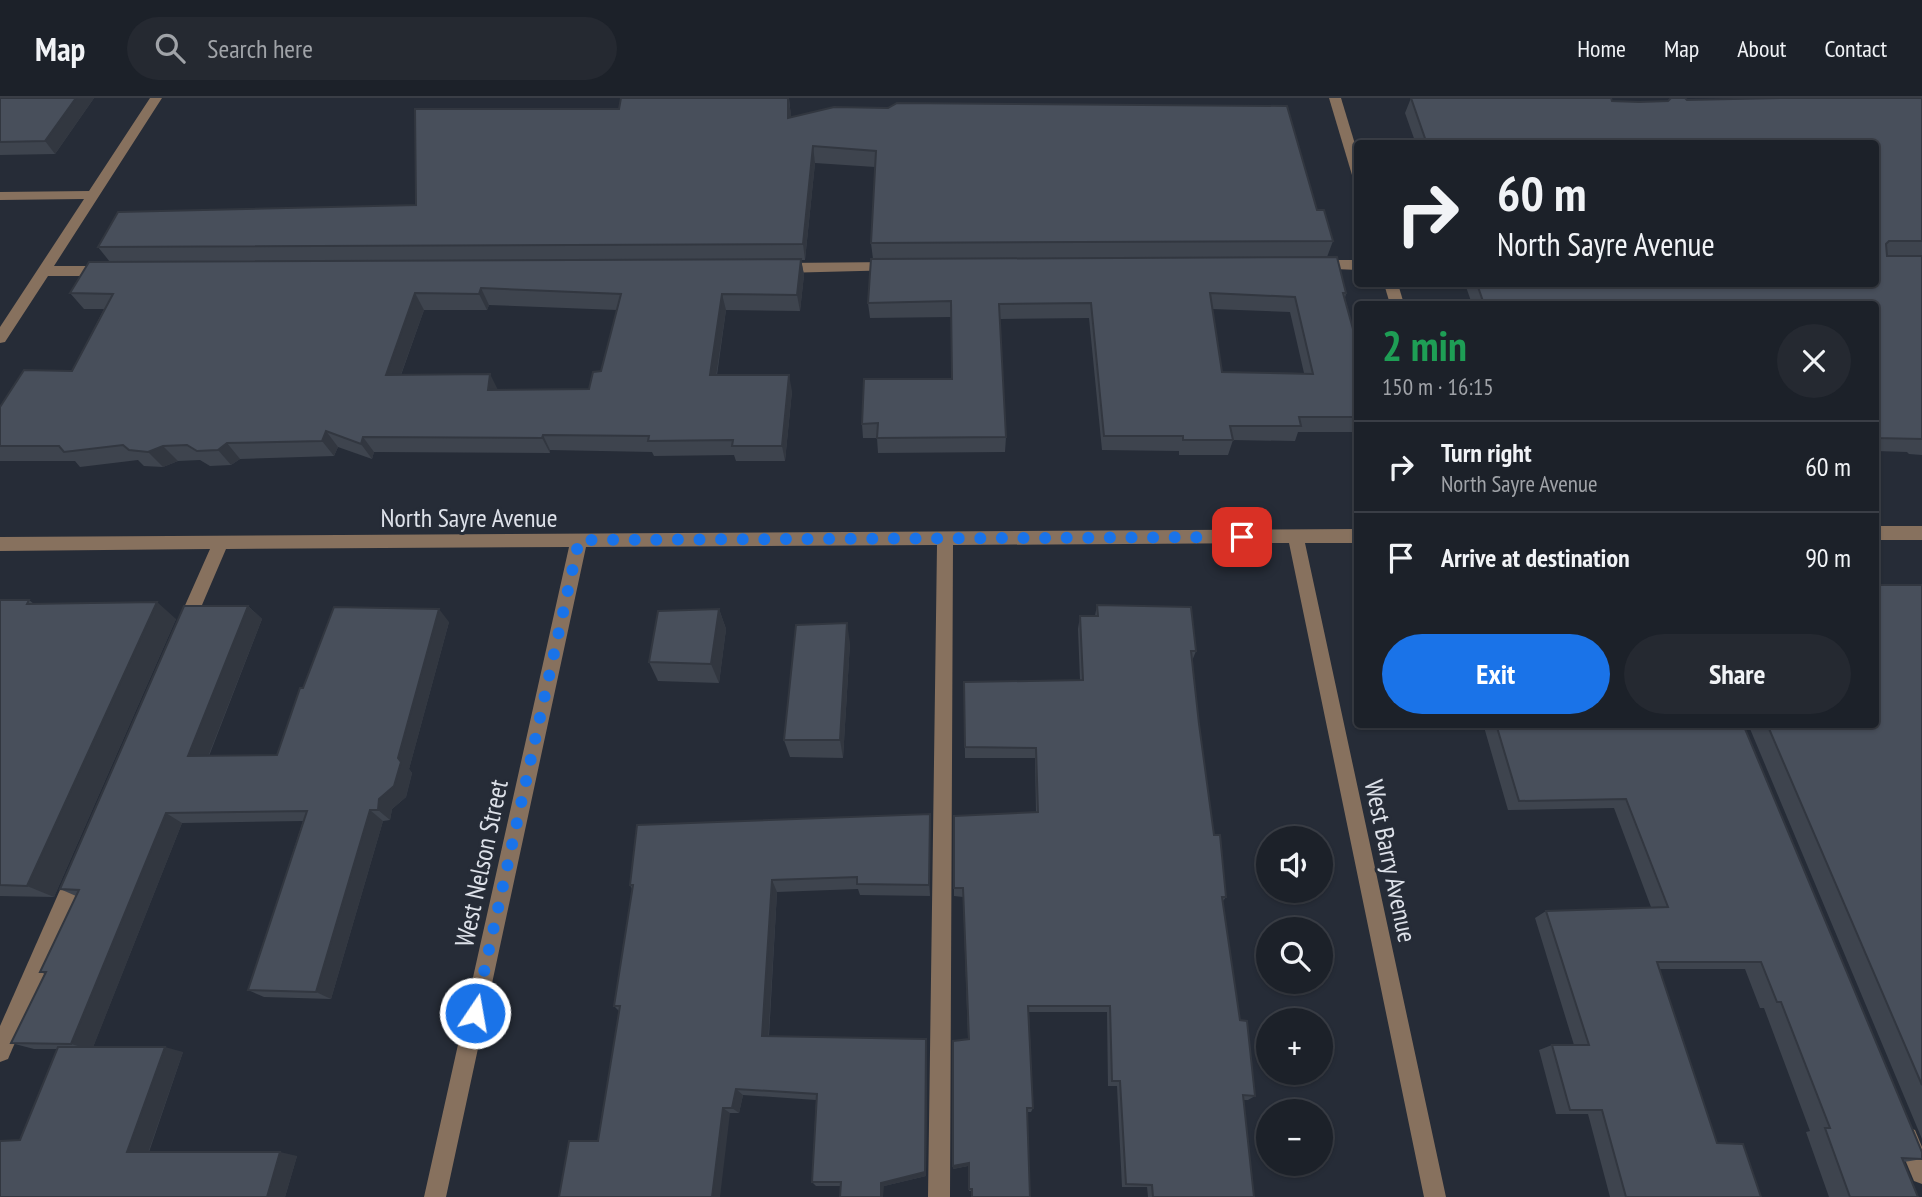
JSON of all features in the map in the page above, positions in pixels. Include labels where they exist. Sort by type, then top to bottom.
[{"type":"street","points":[[0,338],[156,98]]},
{"type":"street","points":[[1335,98],[1354,162]]},
{"type":"street","points":[[0,196],[93,195]]},
{"type":"street","points":[[1302,265],[1354,265]]},
{"type":"street","points":[[771,268],[910,267]]},
{"type":"street","points":[[43,271],[127,271]]},
{"type":"street","points":[[1879,533],[1922,533]]},
{"type":"street","name":"North Sayre Avenue","points":[[0,544],[1354,536]]},
{"type":"street","name":"West Barry Avenue","points":[[1296,537],[1436,1197]]},
{"type":"street","points":[[939,1197],[945,538]]},
{"type":"street","name":"West Nelson Street","points":[[435,1197],[579,540]]},
{"type":"street","points":[[177,644],[221,542]]},
{"type":"street","points":[[0,1051],[83,860]]},
{"type":"street","points":[[1901,1122],[1922,1173]]},
{"type":"building","points":[[0,98],[76,98],[45,141],[0,142]]},
{"type":"building","points":[[621,98],[788,98],[788,118],[834,107],[888,108],[897,103],[1287,106],[1317,210],[1324,210],[1333,241],[871,243],[876,151],[813,146],[803,244],[98,247],[118,212],[416,205],[415,109],[619,109]]},
{"type":"building","points":[[1411,98],[1611,98],[1612,101],[1639,102],[1668,101],[1671,98],[1922,98],[1922,241],[1889,241],[1886,244],[1887,256],[1922,256],[1922,439],[1879,438],[1879,301],[1483,301],[1478,287],[1879,287],[1879,140],[1426,140]]},
{"type":"building","points":[[1337,257],[1354,333],[1354,417],[1299,417],[1301,426],[1230,426],[1233,440],[1183,440],[1183,436],[1104,436],[1091,303],[999,304],[1006,437],[877,438],[878,423],[862,424],[864,379],[952,379],[951,301],[868,303],[871,259]],"holes":[[[1210,293],[1295,297],[1313,374],[1222,372]]]},
{"type":"building","points":[[801,259],[797,295],[722,294],[710,375],[789,375],[782,446],[732,446],[733,440],[648,441],[649,436],[543,435],[542,438],[363,437],[361,444],[326,431],[322,441],[227,443],[218,450],[197,451],[187,445],[163,446],[148,452],[129,450],[123,445],[64,452],[59,446],[0,446],[0,407],[24,370],[72,371],[113,294],[70,293],[89,262]],"holes":[[[481,288],[621,294],[601,371],[593,372],[589,389],[488,390],[490,374],[386,375],[415,293],[479,294]]]},
{"type":"building","points":[[1879,585],[1922,585],[1922,1085],[1769,728],[1879,728]]},
{"type":"building","points":[[0,600],[29,600],[27,604],[157,602],[27,886],[0,885]]},
{"type":"building","points":[[1097,605],[1191,607],[1196,651],[1191,651],[1214,835],[1220,835],[1226,897],[1222,897],[1240,1020],[1247,1021],[1255,1096],[1243,1095],[1254,1197],[1153,1197],[1152,1185],[1126,1184],[1120,1081],[1112,1081],[1110,1006],[1028,1006],[1033,1108],[1027,1108],[1030,1197],[972,1197],[972,1189],[969,1189],[969,1163],[953,1166],[953,1041],[969,1039],[963,888],[954,888],[954,816],[1038,812],[1036,748],[965,747],[964,682],[1083,680],[1080,616],[1098,616]]},
{"type":"building","points":[[184,606],[248,606],[188,756],[277,755],[300,688],[303,688],[334,607],[439,609],[398,758],[401,762],[394,786],[379,799],[378,810],[370,810],[316,992],[248,990],[307,811],[166,813],[71,1044],[11,1043],[46,972],[40,972],[79,890],[60,889]]},
{"type":"building","points":[[719,609],[711,664],[649,662],[658,611]]},
{"type":"building","points":[[847,623],[840,740],[784,740],[796,625]]},
{"type":"building","points":[[1497,728],[1745,728],[1922,1152],[1922,1159],[1902,1158],[1918,1197],[1850,1197],[1825,1128],[1830,1128],[1781,1002],[1777,1002],[1761,962],[1657,962],[1717,1143],[1743,1144],[1761,1197],[1626,1197],[1602,1110],[1570,1110],[1552,1045],[1589,1045],[1546,911],[1668,907],[1626,799],[1519,801]]},
{"type":"building","points":[[930,814],[929,885],[857,884],[857,877],[772,880],[762,1036],[926,1039],[925,1172],[881,1183],[881,1197],[840,1197],[841,1182],[812,1182],[817,1094],[736,1089],[732,1108],[723,1108],[712,1197],[559,1197],[569,1141],[598,1141],[620,1006],[614,1006],[633,885],[630,885],[637,825]]},
{"type":"building","points":[[58,1047],[165,1047],[127,1152],[280,1152],[267,1197],[0,1197],[0,1141],[20,1140]]},
{"type":"route","points":[[475,1013],[579,540],[1242,537]]}]
